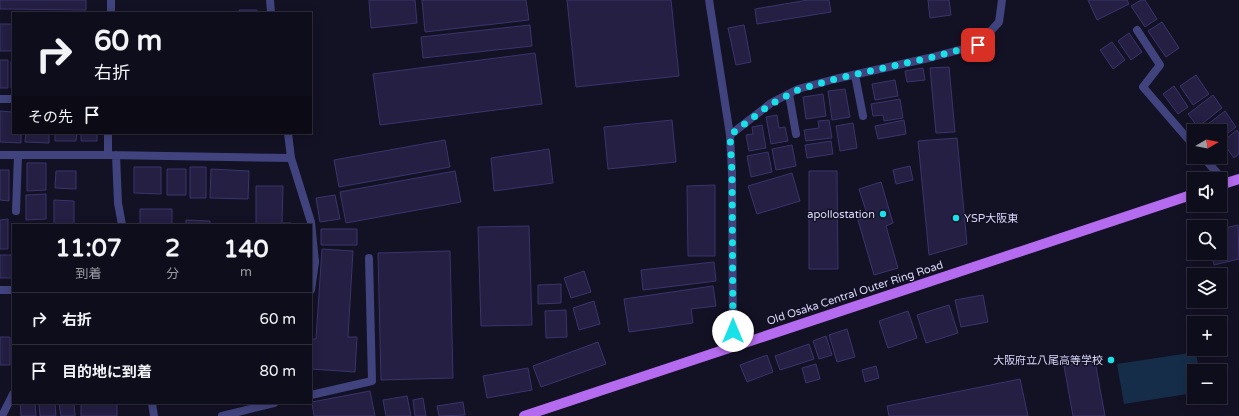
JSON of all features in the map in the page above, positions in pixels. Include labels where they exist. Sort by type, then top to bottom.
[{"type":"main road","points":[[1227,183],[1239,179]]},
{"type":"main road","name":"Old Osaka Central Outer Ring Road","points":[[524,416],[1187,196]]},
{"type":"street","points":[[110,12],[111,0]]},
{"type":"street","points":[[270,0],[272,12]]},
{"type":"street","points":[[709,0],[730,135],[732,173],[733,347]]},
{"type":"street","points":[[730,135],[771,104],[798,90],[978,45],[999,22],[1002,0]]},
{"type":"street","points":[[1137,30],[1160,65],[1143,87],[1187,138]]},
{"type":"street","points":[[855,75],[863,116]]},
{"type":"street","points":[[790,94],[796,134]]},
{"type":"street","points":[[0,99],[12,99]]},
{"type":"street","points":[[108,134],[108,155]]},
{"type":"street","points":[[288,134],[291,158],[311,224]]},
{"type":"street","points":[[0,155],[291,158]]},
{"type":"street","points":[[16,211],[18,155]]},
{"type":"street","points":[[116,155],[118,203],[122,224]]},
{"type":"street","points":[[312,232],[315,262],[312,283]]},
{"type":"street","points":[[312,394],[372,381],[369,258]]},
{"type":"street","points":[[0,290],[12,290]]},
{"type":"street","points":[[2,416],[12,396]]},
{"type":"street","points":[[152,404],[154,416]]},
{"type":"street","points":[[222,416],[270,404]]},
{"type":"water","points":[[1187,353],[1187,356],[1197,356],[1198,364],[1187,364],[1187,394],[1124,404],[1117,364]]},
{"type":"building","points":[[0,0],[86,0],[86,10],[0,9]]},
{"type":"building","points":[[369,0],[415,0],[417,23],[371,28]]},
{"type":"building","points":[[422,0],[526,0],[529,20],[425,32]]},
{"type":"building","points":[[567,0],[671,0],[679,76],[576,87]]},
{"type":"building","points":[[808,0],[829,0],[831,12],[757,24],[755,9]]},
{"type":"building","points":[[928,0],[949,0],[951,15],[930,18]]},
{"type":"building","points":[[1088,0],[1127,0],[1129,4],[1097,20]]},
{"type":"building","points":[[1141,0],[1145,0],[1157,19],[1145,27],[1131,6]]},
{"type":"building","points":[[239,10],[257,10],[257,12],[240,12]]},
{"type":"building","points":[[1162,22],[1179,48],[1166,57],[1148,31]]},
{"type":"building","points":[[0,24],[12,24],[12,51],[0,51]]},
{"type":"building","points":[[530,25],[532,46],[423,58],[421,37]]},
{"type":"building","points":[[744,25],[751,62],[736,65],[728,28]]},
{"type":"building","points":[[1129,33],[1142,52],[1131,60],[1118,41]]},
{"type":"building","points":[[1112,42],[1125,60],[1113,69],[1100,50]]},
{"type":"building","points":[[535,53],[542,104],[380,125],[373,74]]},
{"type":"building","points":[[0,60],[8,60],[8,88],[0,88]]},
{"type":"building","points":[[11,61],[12,61],[12,88]]},
{"type":"building","points":[[949,67],[955,132],[936,133],[930,68]]},
{"type":"building","points":[[923,68],[925,80],[907,82],[905,71]]},
{"type":"building","points":[[1196,75],[1209,94],[1193,105],[1180,86]]},
{"type":"building","points":[[895,80],[898,96],[875,100],[872,84]]},
{"type":"building","points":[[1174,86],[1188,107],[1178,114],[1163,94]]},
{"type":"building","points":[[845,89],[850,117],[832,120],[828,91]]},
{"type":"building","points":[[823,94],[826,116],[806,119],[803,97]]},
{"type":"building","points":[[1213,95],[1222,108],[1202,124],[1196,124],[1188,114]]},
{"type":"building","points":[[900,99],[903,118],[884,121],[883,115],[873,116],[871,104]]},
{"type":"building","points":[[0,111],[12,112],[12,134],[21,134],[21,143],[0,142]]},
{"type":"building","points":[[1225,111],[1236,127],[1227,134],[1227,124],[1208,124]]},
{"type":"building","points":[[777,115],[779,128],[785,127],[788,141],[771,144],[766,117]]},
{"type":"building","points":[[672,120],[676,162],[608,169],[604,127]]},
{"type":"building","points":[[829,120],[832,138],[806,141],[804,130],[819,128],[818,121]]},
{"type":"building","points":[[904,120],[906,134],[878,139],[875,126]]},
{"type":"building","points":[[853,123],[857,148],[840,151],[836,126]]},
{"type":"building","points":[[762,125],[766,148],[749,151],[746,135],[753,134],[752,127]]},
{"type":"building","points":[[1237,130],[1239,133],[1239,154],[1234,158],[1227,149],[1227,138]]},
{"type":"building","points":[[26,134],[49,134],[49,143],[25,142]]},
{"type":"building","points":[[55,134],[77,134],[76,141],[55,141]]},
{"type":"building","points":[[81,134],[97,134],[97,141],[81,141]]},
{"type":"building","points":[[957,138],[967,244],[929,255],[918,141]]},
{"type":"building","points":[[445,140],[450,167],[339,187],[334,160]]},
{"type":"building","points":[[831,141],[833,154],[807,158],[805,145]]},
{"type":"building","points":[[792,145],[796,166],[776,170],[772,149]]},
{"type":"building","points":[[549,149],[553,183],[494,191],[491,158]]},
{"type":"building","points":[[768,152],[772,172],[751,177],[747,156]]},
{"type":"building","points":[[27,163],[46,163],[46,190],[27,191]]},
{"type":"building","points":[[910,166],[913,180],[896,184],[893,170]]},
{"type":"building","points":[[134,167],[161,167],[161,194],[134,193]]},
{"type":"building","points":[[190,167],[206,167],[206,198],[190,198]]},
{"type":"building","points":[[167,169],[186,169],[186,195],[167,195]]},
{"type":"building","points":[[211,169],[249,171],[248,199],[210,198]]},
{"type":"building","points":[[0,170],[9,170],[9,201],[0,200]]},
{"type":"building","points":[[56,171],[76,171],[76,189],[55,188]]},
{"type":"building","points":[[455,171],[461,202],[346,223],[340,192]]},
{"type":"building","points":[[809,171],[837,171],[838,269],[809,269]]},
{"type":"building","points":[[792,173],[800,201],[757,214],[748,186]]},
{"type":"building","points":[[881,182],[893,223],[886,226],[898,268],[874,275],[858,220],[868,217],[859,189]]},
{"type":"building","points":[[715,185],[715,256],[688,256],[687,186]]},
{"type":"building","points":[[256,186],[283,186],[282,223],[291,224],[256,224]]},
{"type":"building","points":[[46,194],[46,219],[26,220],[26,195]]},
{"type":"building","points":[[335,195],[340,219],[320,222],[316,198]]},
{"type":"building","points":[[54,200],[74,201],[74,224],[54,224]]},
{"type":"building","points":[[140,209],[172,209],[172,224],[140,224]]},
{"type":"building","points":[[8,219],[8,249],[0,249],[0,220]]},
{"type":"building","points":[[186,220],[210,221],[210,224],[186,224]]},
{"type":"building","points":[[1238,225],[1239,259],[1214,265],[1213,260],[1227,260],[1227,227]]},
{"type":"building","points":[[529,226],[532,325],[481,326],[478,227]]},
{"type":"building","points":[[321,229],[357,229],[357,245],[321,245]]},
{"type":"building","points":[[322,249],[353,251],[348,337],[357,337],[355,372],[312,369],[312,339],[316,339]]},
{"type":"building","points":[[450,251],[453,378],[381,380],[378,253]]},
{"type":"building","points":[[0,255],[12,255],[12,278],[0,278]]},
{"type":"building","points":[[714,262],[716,281],[643,290],[641,270]]},
{"type":"building","points":[[584,271],[591,292],[571,298],[564,278]]},
{"type":"building","points":[[561,284],[561,303],[538,304],[538,285]]},
{"type":"building","points":[[713,286],[716,306],[691,309],[693,323],[629,332],[624,299]]},
{"type":"building","points":[[983,295],[988,322],[961,327],[955,300]]},
{"type":"building","points":[[594,301],[600,324],[579,330],[573,308]]},
{"type":"building","points":[[949,305],[958,333],[926,343],[917,315]]},
{"type":"building","points":[[566,310],[567,337],[546,338],[545,311]]},
{"type":"building","points":[[908,311],[917,338],[888,348],[879,321]]},
{"type":"building","points":[[847,329],[855,357],[837,362],[829,335]]},
{"type":"building","points":[[826,336],[832,355],[819,359],[813,341]]},
{"type":"building","points":[[0,337],[10,337],[10,365],[0,365]]},
{"type":"building","points":[[598,342],[606,364],[541,387],[533,366]]},
{"type":"building","points":[[809,344],[814,359],[780,370],[775,356]]},
{"type":"building","points":[[767,355],[773,372],[747,382],[740,365]]},
{"type":"building","points":[[1095,361],[1105,416],[1073,416],[1064,366]]},
{"type":"building","points":[[816,364],[820,379],[806,383],[802,368]]},
{"type":"building","points":[[876,366],[879,378],[865,382],[862,370]]},
{"type":"building","points":[[528,368],[532,390],[487,398],[483,376]]},
{"type":"building","points":[[1020,379],[1028,416],[889,416],[887,406]]},
{"type":"building","points":[[370,391],[375,416],[314,416],[312,402]]},
{"type":"building","points":[[407,396],[411,416],[386,416],[383,400]]},
{"type":"building","points":[[423,398],[426,416],[415,416],[413,400]]},
{"type":"building","points":[[463,402],[465,415],[439,416],[437,406]]},
{"type":"building","points":[[20,404],[35,404],[36,416],[21,416]]},
{"type":"building","points":[[39,404],[55,404],[56,416],[40,416]]},
{"type":"building","points":[[59,404],[74,404],[75,416],[61,416]]},
{"type":"building","points":[[81,404],[117,404],[117,416],[81,416]]},
{"type":"place","name":"apollostation","points":[[883,214]]},
{"type":"place","name":"YSP大阪東","points":[[956,218]]},
{"type":"place","name":"大阪府立八尾高等学校","points":[[1111,360]]},
{"type":"route","points":[[733,331],[732,173],[730,135],[750,118],[771,104],[798,90],[835,79],[929,58],[978,45]]}]
